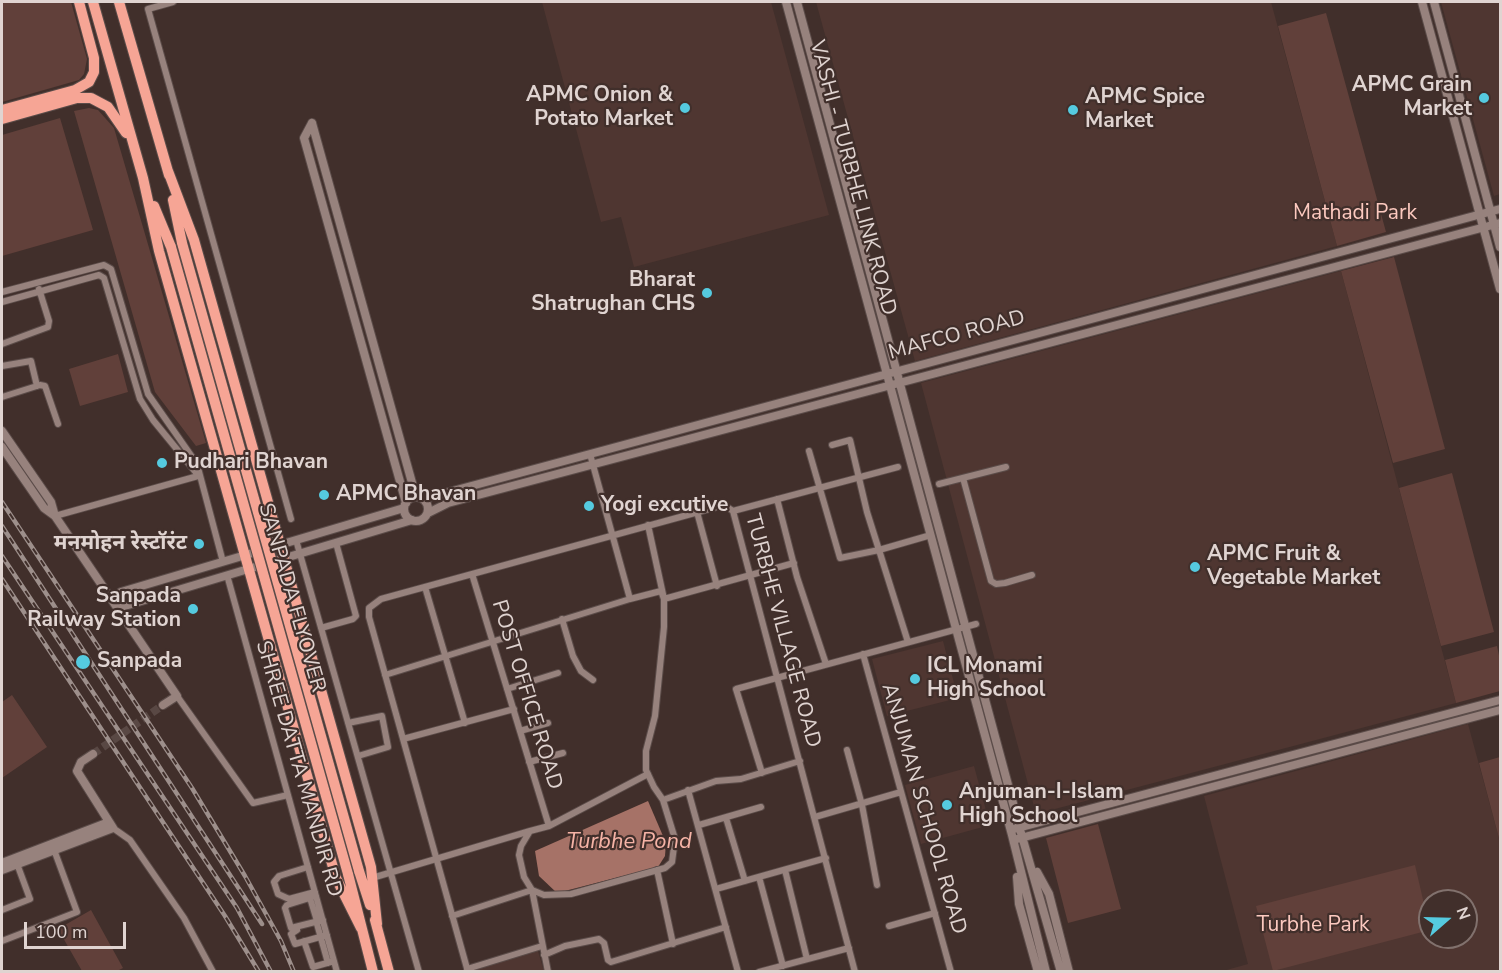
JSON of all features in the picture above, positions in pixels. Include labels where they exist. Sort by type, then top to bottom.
[{"type":"highway","points":[[2,110],[75,90],[89,82],[93,72],[94,58],[79,2]]},
{"type":"highway","points":[[93,2],[133,144],[159,251],[336,878],[361,928],[373,972]]},
{"type":"highway","points":[[119,2],[168,171],[194,240],[284,558],[372,878],[377,924],[389,972]]},
{"type":"highway","points":[[124,2],[125,20]]},
{"type":"highway","points":[[2,119],[77,98],[91,98],[108,107],[133,144]]},
{"type":"highway","name":"SANPADA FLYOVER","points":[[168,171],[176,245],[354,873],[377,924]]},
{"type":"highway","name":"SANPADA FLYOVER","points":[[142,178],[176,245]]},
{"type":"highway","points":[[229,500],[265,490]]},
{"type":"highway","name":"SANPADA FLYOVER","points":[[354,873],[361,928]]},
{"type":"main road","name":"VASHI - TURBHE LINK ROAD","points":[[786,2],[931,534],[961,628]]},
{"type":"main road","name":"VASHI - TURBHE LINK ROAD","points":[[797,2],[897,371],[961,628],[1016,834],[1015,850]]},
{"type":"main road","points":[[1422,2],[1500,289]]},
{"type":"main road","points":[[1434,2],[1491,211],[1497,224],[1500,247]]},
{"type":"main road","points":[[117,608],[412,520],[420,521],[428,513],[428,505],[419,498],[312,123],[304,138],[406,515],[412,520]]},
{"type":"main road","name":"MAFCO ROAD","points":[[419,498],[1500,209]]},
{"type":"main road","name":"MAFCO ROAD","points":[[428,513],[448,503],[1497,224]]},
{"type":"main road","points":[[2,431],[51,502],[55,516],[177,696],[164,705]]},
{"type":"main road","points":[[2,447],[44,508],[55,516]]},
{"type":"main road","points":[[111,598],[121,592],[296,540],[405,505],[419,498]]},
{"type":"main road","points":[[1016,834],[1500,700]]},
{"type":"main road","points":[[1016,834],[1500,710]]},
{"type":"main road","points":[[2,870],[16,861],[111,825],[77,771],[81,762],[93,754]]},
{"type":"main road","name":"VASHI - TURBHE LINK ROAD","points":[[1016,834],[1025,847]]},
{"type":"main road","points":[[1025,847],[1061,972]]},
{"type":"main road","points":[[1025,847],[1049,894],[1070,972]]},
{"type":"main road","points":[[1015,850],[1046,972]]},
{"type":"main road","points":[[1015,850],[1019,904],[1038,972]]},
{"type":"main road","points":[[2,863],[16,861]]},
{"type":"street","points":[[173,2],[148,9],[291,519]]},
{"type":"street","points":[[845,221],[855,218]]},
{"type":"street","points":[[2,292],[104,265],[111,269],[148,394],[160,414],[194,455],[223,562]]},
{"type":"street","points":[[2,302],[99,275],[104,278],[140,399],[153,420],[198,476]]},
{"type":"street","points":[[2,344],[48,327],[49,321],[37,282]]},
{"type":"street","points":[[2,366],[31,361],[37,386]]},
{"type":"street","points":[[2,397],[37,386],[46,388],[58,424]]},
{"type":"street","points":[[700,424],[704,435]]},
{"type":"street","points":[[832,445],[850,440],[858,478],[908,642]]},
{"type":"street","points":[[809,451],[840,558],[879,550],[931,534]]},
{"type":"street","points":[[590,454],[630,599]]},
{"type":"street","points":[[580,456],[583,467]]},
{"type":"street","points":[[939,484],[1006,466]]},
{"type":"street","points":[[733,512],[898,467]]},
{"type":"street","points":[[55,516],[198,476]]},
{"type":"street","points":[[963,477],[992,581],[996,584],[1005,583],[1032,575]]},
{"type":"street","points":[[777,500],[826,664]]},
{"type":"street","name":"TURBHE VILLAGE ROAD","points":[[467,970],[369,617],[369,608],[381,599],[724,505],[733,512],[855,972]]},
{"type":"street","points":[[697,512],[717,586]]},
{"type":"street","points":[[453,916],[532,890],[544,895],[571,894],[665,868],[672,862],[675,839],[663,800],[648,774],[646,751],[654,716],[664,627],[664,599],[648,525]]},
{"type":"street","points":[[296,540],[419,972]]},
{"type":"street","points":[[321,628],[353,619],[356,616],[336,543]]},
{"type":"street","points":[[664,599],[717,586],[794,562]]},
{"type":"street","name":"POST OFFICE ROAD","points":[[472,574],[549,826]]},
{"type":"street","name":"SHREE DATTA MANDIR RD","points":[[227,575],[308,867],[331,962],[337,972]]},
{"type":"street","points":[[425,587],[465,723]]},
{"type":"street","points":[[385,675],[630,599],[662,591],[664,599]]},
{"type":"street","points":[[562,620],[573,656],[581,671],[593,680]]},
{"type":"street","points":[[762,772],[736,689],[976,624]]},
{"type":"street","name":"ANJUMAN SCHOOL ROAD","points":[[863,654],[951,972]]},
{"type":"street","points":[[507,689],[558,673]]},
{"type":"street","points":[[177,696],[253,803],[288,795]]},
{"type":"street","points":[[403,739],[514,710]]},
{"type":"street","points":[[348,723],[382,716],[388,747],[358,756]]},
{"type":"street","points":[[520,731],[548,723]]},
{"type":"street","points":[[847,750],[862,805],[877,885]]},
{"type":"street","points":[[529,762],[563,753]]},
{"type":"street","points":[[663,800],[716,781],[741,779],[800,761]]},
{"type":"street","points":[[372,878],[549,826],[648,774]]},
{"type":"street","points":[[688,790],[738,972]]},
{"type":"street","points":[[815,817],[901,792]]},
{"type":"street","points":[[699,825],[761,807]]},
{"type":"street","points":[[726,818],[745,881]]},
{"type":"street","points":[[111,825],[130,840],[184,918],[213,972]]},
{"type":"street","points":[[530,831],[521,846],[519,855],[524,876],[532,890],[548,972]]},
{"type":"street","points":[[2,941],[77,912],[53,847]]},
{"type":"street","points":[[716,889],[826,858]]},
{"type":"street","points":[[2,910],[30,899],[16,861]]},
{"type":"street","points":[[308,867],[279,876],[274,882],[278,894],[289,899],[314,895]]},
{"type":"street","points":[[657,870],[673,944]]},
{"type":"street","points":[[785,870],[807,959]]},
{"type":"street","points":[[759,877],[786,965],[791,972]]},
{"type":"street","points":[[314,895],[285,906],[292,928],[320,922]]},
{"type":"street","points":[[889,926],[935,913]]},
{"type":"street","points":[[320,922],[293,931],[291,934],[295,944],[324,935]]},
{"type":"street","points":[[544,955],[565,946],[599,939],[611,962],[726,927]]},
{"type":"street","points":[[304,941],[312,966],[331,962]]},
{"type":"street","points":[[467,970],[542,946]]},
{"type":"street","points":[[763,971],[849,948]]},
{"type":"shaded area","name":"APMC Onion & Potato Market","points":[[542,2],[771,2],[829,215],[634,267],[621,217],[601,222]]},
{"type":"shaded area","name":"APMC Spice Market","points":[[816,2],[1271,2],[1337,246],[915,361]]},
{"type":"shaded area","name":"APMC Grain Market","points":[[1441,2],[1500,2],[1500,194],[1494,196]]},
{"type":"shaded area","name":"APMC Fruit & Vegetable Market","points":[[1341,271],[1456,703],[1036,814],[921,383]]},
{"type":"shaded area","name":"ICL Monami High School","points":[[943,641],[958,698],[887,716],[872,659]]},
{"type":"shaded area","points":[[1468,724],[1500,842],[1500,971],[1223,971],[1248,964],[1204,796]]},
{"type":"shaded area","name":"Anjuman-I-Islam High School","points":[[974,766],[990,825],[921,844],[905,785]]},
{"type":"shaded area","points":[[537,948],[544,971],[477,971],[475,965]]},
{"type":"green space","points":[[2,2],[71,2],[87,59],[84,74],[79,80],[2,102]]},
{"type":"green space","name":"Mathadi Park","points":[[1326,13],[1386,232],[1337,246],[1278,26]]},
{"type":"green space","points":[[89,108],[98,110],[114,128],[206,443],[196,446],[155,392],[74,111]]},
{"type":"green space","points":[[60,118],[93,230],[2,256],[2,135]]},
{"type":"green space","points":[[1394,257],[1445,449],[1393,463],[1341,271]]},
{"type":"green space","points":[[118,354],[128,392],[80,406],[69,369]]},
{"type":"green space","points":[[1452,473],[1494,632],[1441,646],[1399,488]]},
{"type":"green space","points":[[1497,646],[1500,660],[1500,691],[1456,703],[1445,660]]},
{"type":"green space","points":[[12,695],[47,747],[2,778],[2,702]]},
{"type":"green space","points":[[1500,757],[1500,842],[1479,763]]},
{"type":"green space","points":[[1098,824],[1121,909],[1068,923],[1046,838]]},
{"type":"green space","name":"Turbhe Park","points":[[1415,865],[1421,889],[1418,889],[1418,933],[1273,971],[1256,906]]},
{"type":"green space","points":[[91,910],[123,968],[117,971],[82,971],[58,929]]},
{"type":"water","name":"Turbhe Pond","points":[[648,801],[666,843],[665,856],[658,867],[557,893],[539,876],[535,851]]},
{"type":"tunnel","points":[[93,754],[163,705]]},
{"type":"railway","points":[[2,502],[192,788],[245,876],[281,941],[294,972]]},
{"type":"railway","points":[[2,526],[262,924]]},
{"type":"railway","points":[[2,556],[237,908],[271,972]]},
{"type":"railway","points":[[2,579],[225,916],[259,972]]},
{"type":"place","name":"APMC Grain Market","points":[[1484,98]]},
{"type":"place","name":"APMC Onion & Potato Market","points":[[685,108]]},
{"type":"place","name":"APMC Spice Market","points":[[1073,110]]},
{"type":"place","name":"Bharat Shatrughan CHS","points":[[707,293]]},
{"type":"place","name":"Pudhari Bhavan","points":[[162,463]]},
{"type":"place","name":"APMC Bhavan","points":[[324,495]]},
{"type":"place","name":"Yogi excutive","points":[[589,506]]},
{"type":"place","name":"मनमोहन रेस्टॉरंट","points":[[199,544]]},
{"type":"place","name":"APMC Fruit & Vegetable Market","points":[[1195,567]]},
{"type":"place","name":"Sanpada Railway Station","points":[[193,609]]},
{"type":"place","name":"Sanpada","points":[[83,662]]},
{"type":"place","name":"ICL Monami High School","points":[[915,679]]},
{"type":"place","name":"Anjuman-I-Islam High School","points":[[947,805]]}]
